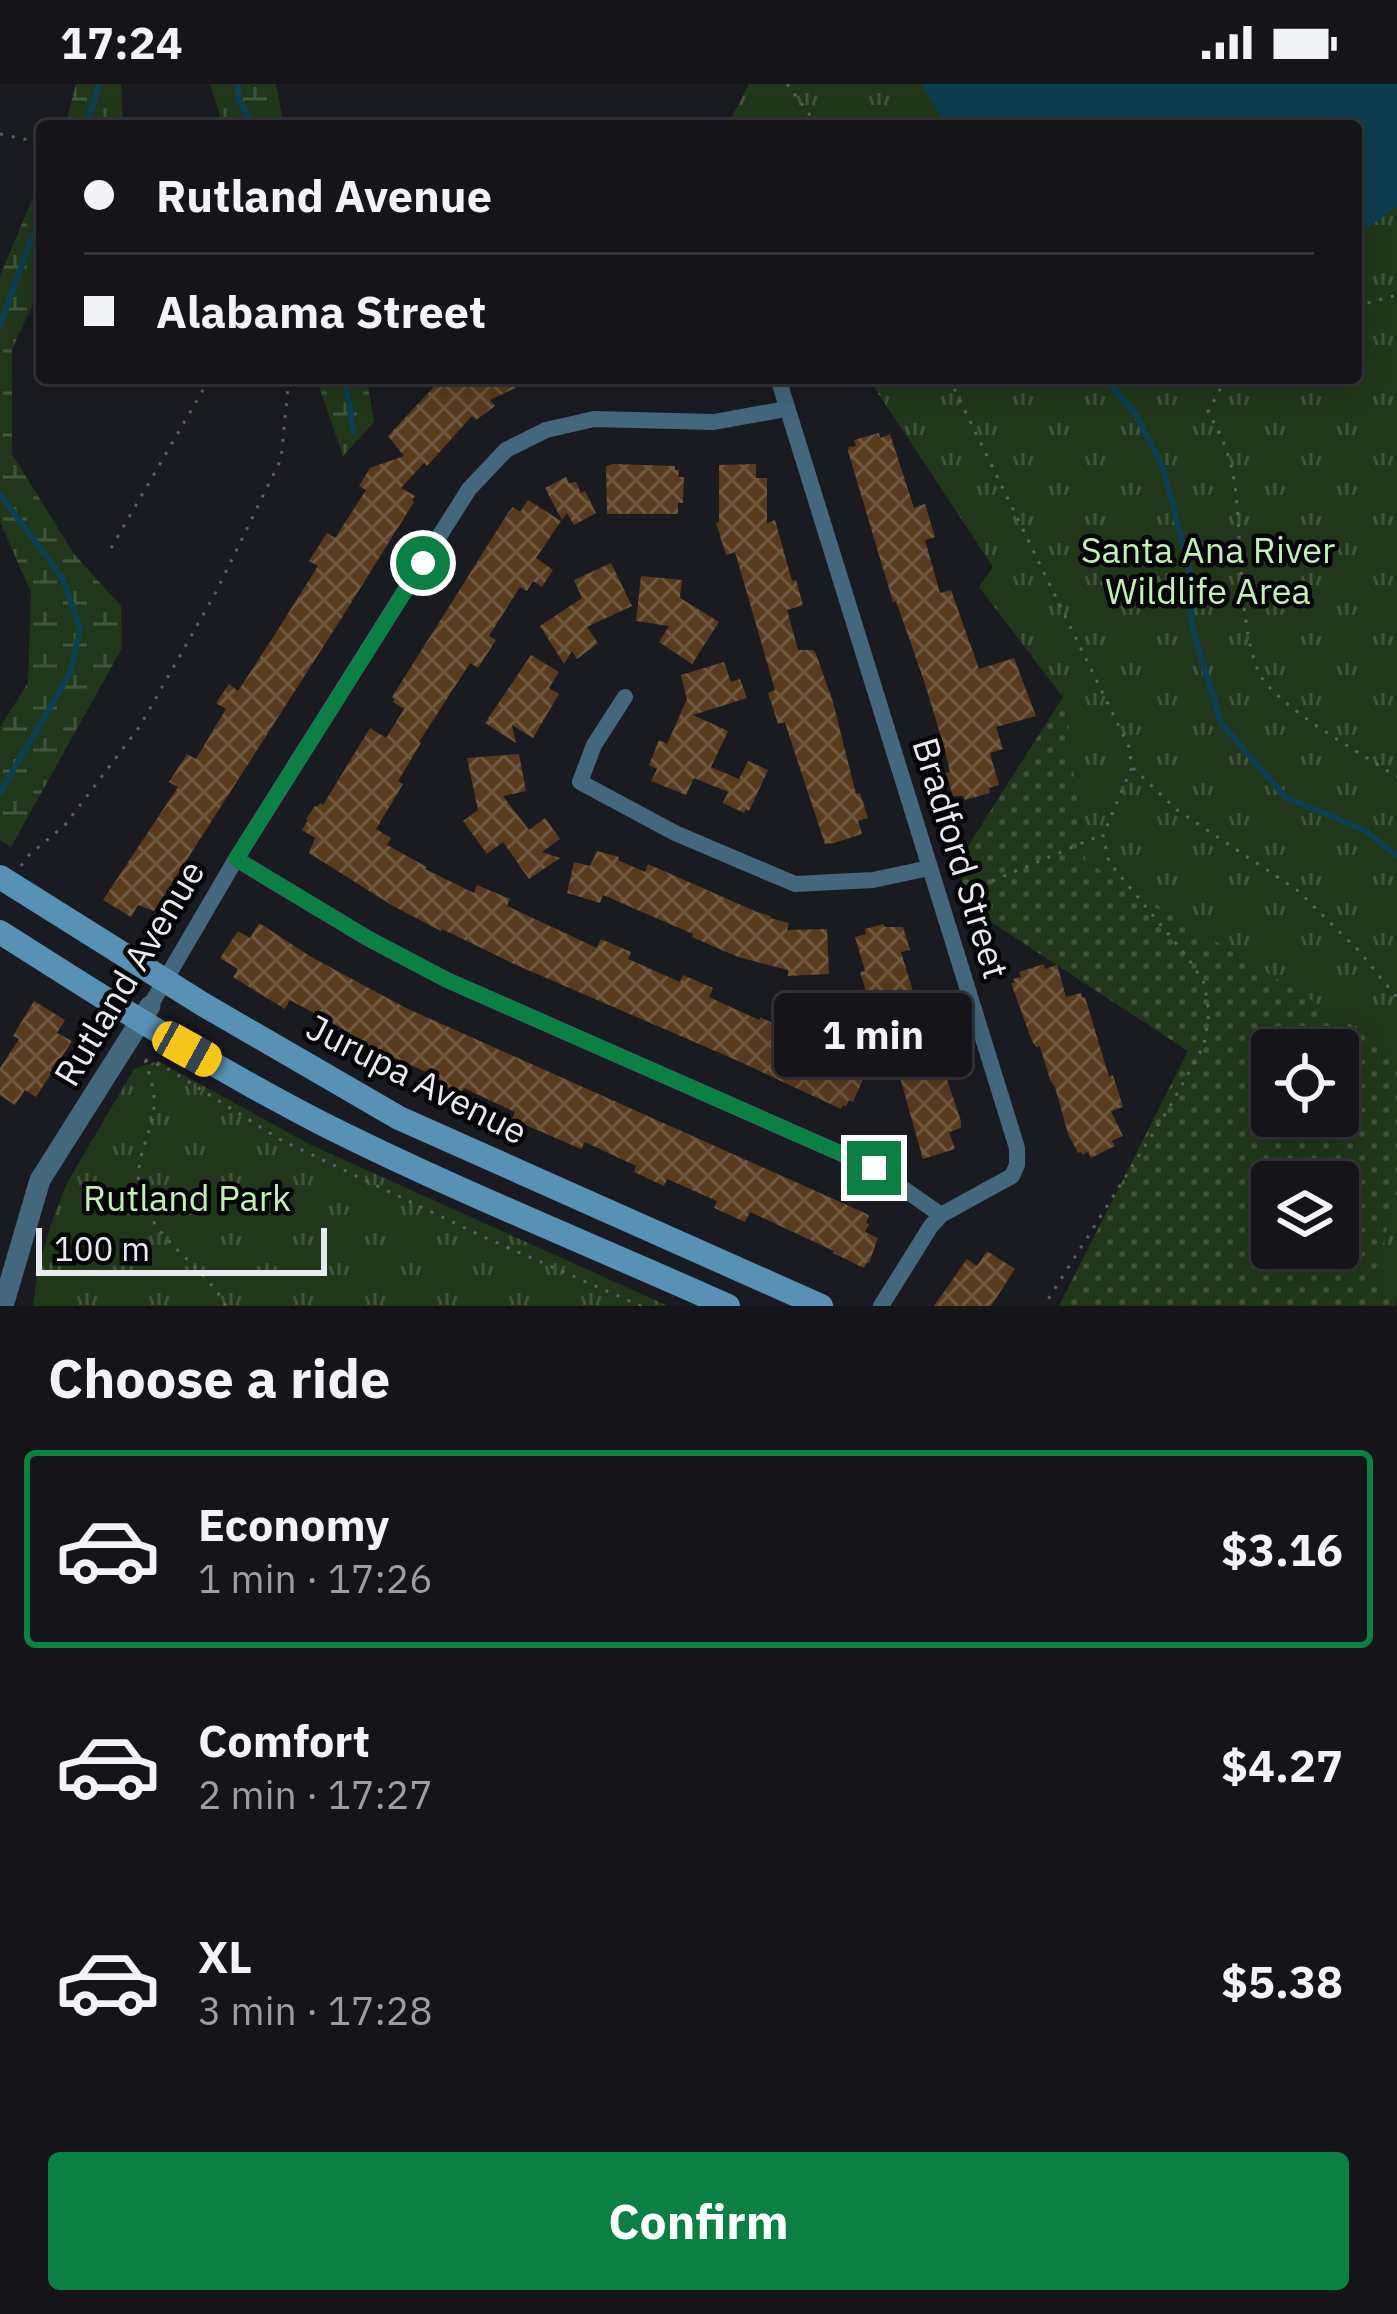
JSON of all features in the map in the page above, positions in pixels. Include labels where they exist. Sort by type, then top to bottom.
[{"type":"main road","name":"Jurupa Avenue","points":[[5,880],[204,1005],[399,1118],[821,1306]]},
{"type":"main road","points":[[0,932],[339,1131],[483,1201],[728,1306]]},
{"type":"street","name":"Bradford Street","points":[[780,384],[1018,1148],[1012,1176],[941,1215],[931,1226],[881,1306]]},
{"type":"street","name":"Rutland Avenue","points":[[3,1306],[40,1180],[469,489],[506,450],[546,430],[594,419],[714,422],[786,409]]},
{"type":"street","points":[[625,698],[594,746],[580,782],[620,806],[795,884],[873,880],[929,868]]},
{"type":"street","points":[[236,859],[447,980],[874,1168],[941,1215]]},
{"type":"path","points":[[787,84],[814,120]]},
{"type":"path","points":[[0,134],[36,142]]},
{"type":"path","points":[[1362,304],[1397,295]]},
{"type":"path","points":[[111,548],[207,384]]},
{"type":"path","points":[[5,880],[65,825],[140,726],[217,592],[281,459],[288,384]]},
{"type":"path","points":[[952,384],[1129,747],[1132,767],[1102,835],[1109,862],[1188,958],[1204,983],[1209,1012],[1204,1045],[1193,1065],[1044,1306]]},
{"type":"path","points":[[1223,384],[1208,412],[1225,442],[1235,482],[1250,646],[1265,685],[1397,777]]},
{"type":"path","points":[[1132,767],[1177,810],[1297,890],[1397,998]]},
{"type":"path","points":[[940,900],[1102,835]]},
{"type":"path","points":[[145,1060],[154,1096],[137,1174],[141,1195],[159,1229],[207,1278],[226,1306]]},
{"type":"path","points":[[134,1065],[145,1060],[165,1067],[302,1151],[641,1306]]},
{"type":"green space","points":[[76,84],[121,84],[123,120],[67,120]]},
{"type":"green space","points":[[210,84],[276,84],[283,120],[221,120]]},
{"type":"green space","name":"Santa Ana River Wildlife Area","points":[[749,84],[1397,84],[1397,1053],[1086,861],[1063,697],[979,587],[993,567],[872,384],[1362,384],[1362,120],[730,120]]},
{"type":"green space","points":[[36,190],[36,298],[12,349],[12,454],[74,554],[121,606],[122,648],[11,847],[0,840],[0,727],[28,683],[31,592],[0,522],[0,276]]},
{"type":"green space","points":[[318,384],[368,384],[374,422],[343,456]]},
{"type":"green space","points":[[1063,697],[1086,861],[1358,1029],[1251,1029],[1251,1137],[1359,1137],[1359,1030],[1397,1053],[1397,1194],[1372,1283],[1397,1298],[1396,1306],[1059,1306],[1188,1051],[973,910],[956,865]]},
{"type":"green space","name":"Rutland Park","points":[[158,1061],[311,1145],[668,1306],[33,1306],[38,1269],[67,1183],[134,1069]]},
{"type":"green space","points":[[1397,1194],[1397,1298],[1372,1283]]},
{"type":"water","points":[[921,84],[1397,84],[1397,207],[1362,232],[1362,120],[942,120]]},
{"type":"building","points":[[436,384],[523,384],[490,400],[495,406],[476,420],[472,416],[401,488],[415,496],[414,502],[341,619],[154,911],[138,905],[131,917],[103,900],[178,787],[169,782],[187,754],[196,759],[226,709],[216,703],[229,684],[238,691],[318,566],[309,561],[327,533],[335,538],[366,490],[359,486],[370,468],[404,456],[388,436]]},
{"type":"building","points":[[879,433],[880,438],[890,434],[914,508],[925,504],[935,537],[925,540],[940,593],[951,590],[979,669],[1014,658],[1036,716],[996,727],[1003,749],[990,753],[999,785],[989,788],[990,793],[965,800],[953,796],[925,684],[893,602],[848,451],[856,446],[854,440]]},
{"type":"building","points":[[756,464],[756,478],[767,478],[767,523],[775,520],[803,605],[787,610],[798,650],[816,654],[856,794],[860,793],[868,818],[858,821],[862,834],[834,843],[825,844],[785,722],[778,724],[768,693],[775,690],[735,552],[726,555],[716,523],[719,465]]},
{"type":"building","points":[[606,466],[675,466],[678,477],[684,477],[678,514],[607,514]]},
{"type":"building","points":[[566,477],[569,483],[576,482],[581,493],[585,491],[596,513],[574,525],[567,513],[562,520],[545,488]]},
{"type":"building","points":[[528,500],[561,521],[536,558],[553,570],[542,587],[533,581],[527,591],[520,587],[489,636],[496,640],[478,668],[470,663],[419,742],[398,781],[403,784],[376,829],[391,838],[387,845],[425,869],[474,893],[477,885],[510,899],[507,906],[597,948],[601,939],[631,952],[628,959],[680,982],[683,975],[713,988],[709,997],[759,1020],[800,1036],[808,1018],[826,1026],[824,1029],[839,1035],[831,1051],[868,1068],[853,1102],[849,1100],[846,1107],[841,1109],[441,931],[309,853],[315,838],[302,830],[306,819],[315,806],[323,805],[370,728],[386,738],[404,709],[392,697],[508,513],[513,507],[520,512]]},
{"type":"building","points":[[611,563],[632,606],[587,627],[598,643],[577,659],[572,651],[564,664],[540,626],[582,598],[574,580]]},
{"type":"building","points":[[641,576],[682,580],[680,598],[719,622],[692,664],[659,642],[669,626],[636,621]]},
{"type":"building","points":[[531,655],[559,672],[549,688],[559,694],[533,738],[512,725],[516,743],[485,723]]},
{"type":"building","points":[[724,662],[731,682],[740,679],[747,698],[693,715],[728,731],[711,767],[739,779],[748,761],[768,770],[744,813],[723,803],[728,792],[694,778],[686,795],[651,781],[657,769],[649,765],[659,740],[667,744],[687,699],[681,675]]},
{"type":"building","points":[[519,754],[526,791],[503,796],[529,830],[545,818],[560,839],[542,852],[560,858],[529,879],[503,842],[487,854],[463,821],[478,810],[467,758]]},
{"type":"building","points":[[597,851],[645,872],[648,864],[789,923],[787,930],[827,929],[829,974],[788,976],[788,970],[738,957],[603,895],[600,903],[567,893],[574,862],[590,866]]},
{"type":"building","points":[[259,923],[406,1008],[867,1214],[865,1232],[878,1238],[869,1263],[864,1268],[750,1212],[745,1222],[714,1208],[717,1201],[667,1179],[664,1186],[634,1172],[636,1166],[585,1142],[581,1149],[512,1119],[515,1112],[464,1088],[460,1096],[430,1082],[433,1075],[379,1051],[376,1057],[346,1043],[350,1033],[290,1000],[285,1009],[233,977],[238,969],[220,958],[238,931],[250,938]]},
{"type":"building","points":[[883,924],[903,927],[910,950],[901,952],[961,1121],[961,1128],[949,1132],[955,1149],[923,1159],[895,1060],[860,972],[865,971],[855,937]]},
{"type":"building","points":[[1044,964],[1045,969],[1057,965],[1066,997],[1081,993],[1085,997],[1123,1107],[1111,1111],[1123,1136],[1112,1141],[1115,1146],[1091,1158],[1088,1152],[1078,1153],[1068,1134],[1040,1046],[1032,1041],[1011,983],[1021,977],[1019,972]]},
{"type":"building","points":[[34,1001],[65,1020],[57,1033],[72,1041],[36,1097],[25,1090],[15,1105],[0,1095],[0,1068],[19,1039],[13,1036]]},
{"type":"building","points":[[987,1251],[1015,1269],[991,1306],[934,1306],[967,1259],[977,1266]]},
{"type":"waterway","points":[[88,120],[99,84]]},
{"type":"waterway","points":[[237,84],[250,120]]},
{"type":"waterway","points":[[0,325],[36,230]]},
{"type":"waterway","points":[[345,384],[354,432]]},
{"type":"waterway","points":[[1109,384],[1135,413],[1164,470],[1190,573],[1192,627],[1221,723],[1285,797],[1364,830],[1397,856]]},
{"type":"waterway","points":[[0,494],[63,579],[80,628],[71,671],[0,793]]},
{"type":"route","points":[[423,563],[236,859],[447,980],[874,1168]]}]
